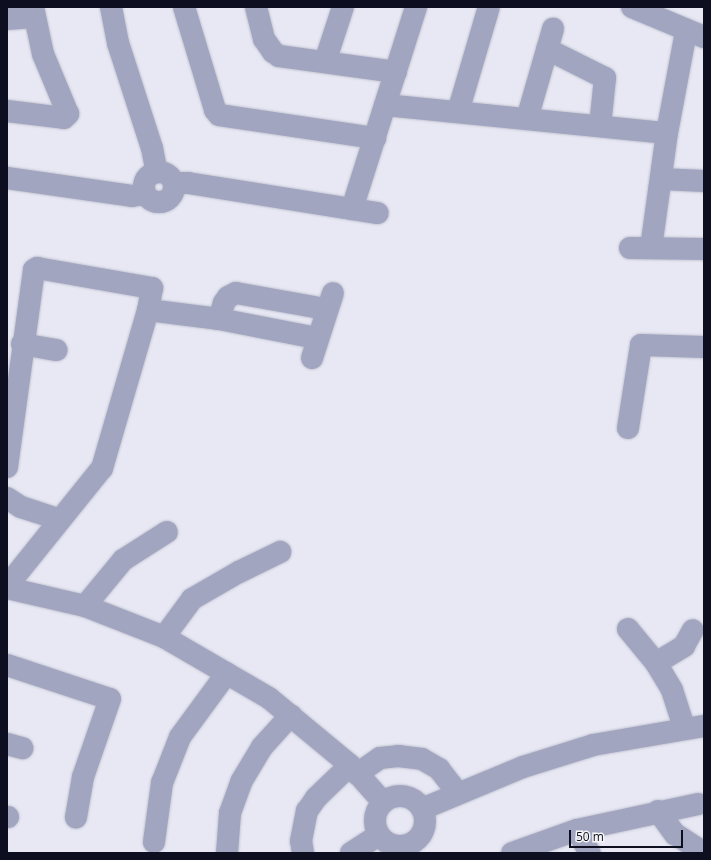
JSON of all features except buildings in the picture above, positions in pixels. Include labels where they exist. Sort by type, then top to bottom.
[{"type":"street","points":[[111,7],[118,43],[152,148],[165,178]]},
{"type":"street","points":[[184,7],[215,110],[219,115],[375,138]]},
{"type":"street","points":[[256,7],[264,39],[273,52],[279,56],[396,72]]},
{"type":"street","points":[[325,62],[343,7]]},
{"type":"street","points":[[352,209],[416,7]]},
{"type":"street","points":[[458,112],[490,7]]},
{"type":"street","points":[[632,7],[695,34],[667,133],[651,248]]},
{"type":"street","points":[[7,20],[34,12],[44,54],[68,116],[64,118],[7,111]]},
{"type":"street","points":[[527,119],[553,29]]},
{"type":"street","points":[[547,49],[606,78],[600,126]]},
{"type":"street","points":[[385,105],[667,133]]},
{"type":"street","points":[[7,178],[132,196],[145,194],[145,180],[165,178],[188,183],[378,213]]},
{"type":"street","points":[[661,179],[704,181]]},
{"type":"street","points":[[630,248],[704,249]]},
{"type":"street","points":[[7,467],[32,273],[38,268],[152,288],[148,310],[102,468],[59,519],[7,587],[85,606],[164,637],[227,673],[290,715],[354,770],[383,802]]},
{"type":"street","points":[[148,310],[220,319],[314,348],[330,301],[236,293],[228,297],[224,303],[220,319]]},
{"type":"street","points":[[22,344],[56,350]]},
{"type":"street","points":[[628,428],[641,345],[648,344],[704,347]]},
{"type":"street","points":[[7,498],[21,507],[59,519]]},
{"type":"street","points":[[85,606],[123,560],[167,532]]},
{"type":"street","points":[[164,637],[192,599],[230,576],[280,552]]},
{"type":"street","points":[[422,809],[457,792],[523,767],[593,745],[694,727],[656,663],[628,629]]},
{"type":"street","points":[[656,663],[684,646],[693,630]]},
{"type":"street","points":[[7,665],[110,699],[83,777],[76,817]]},
{"type":"street","points":[[154,842],[162,783],[180,737],[227,673]]},
{"type":"street","points":[[227,853],[230,813],[242,782],[262,747],[290,715]]},
{"type":"street","points":[[303,853],[301,841],[308,811],[316,798],[354,770],[380,758],[398,756],[422,759],[438,769],[457,792]]},
{"type":"street","points":[[400,796],[416,802],[422,809],[425,817],[424,829],[413,848],[393,845],[379,835],[375,818],[383,802],[400,796]]},
{"type":"street","points":[[512,853],[577,830],[658,811],[698,804]]},
{"type":"street","points":[[658,811],[675,834],[704,853]]},
{"type":"street","points":[[577,830],[590,853]]},
{"type":"street","points":[[351,853],[379,835]]}]
